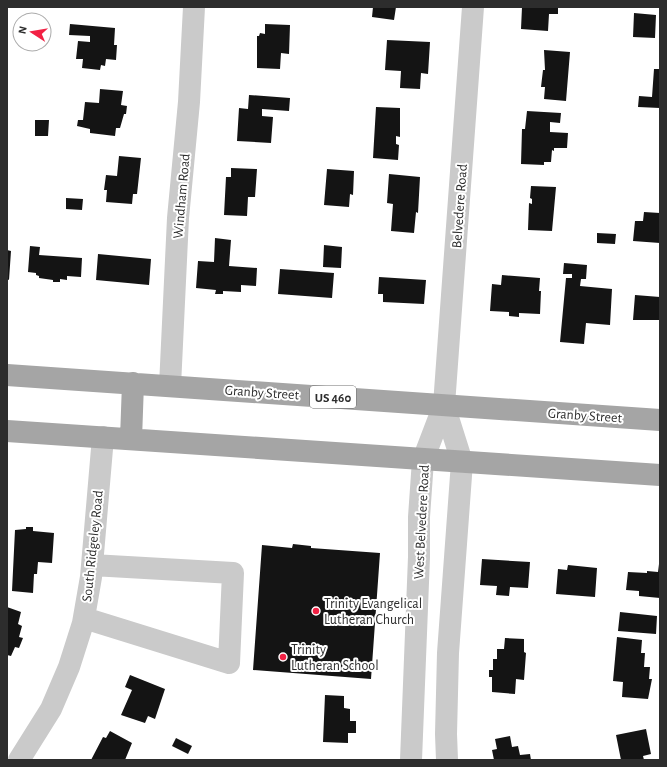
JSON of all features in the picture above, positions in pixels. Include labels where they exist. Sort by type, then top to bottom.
[{"type":"main road","name":"Granby Street","points":[[7,375],[660,420]]},
{"type":"main road","points":[[131,439],[133,383]]},
{"type":"main road","points":[[7,431],[660,475]]},
{"type":"street","name":"Windham Road","points":[[170,386],[178,218],[189,102],[194,7]]},
{"type":"street","name":"Belvedere Road","points":[[444,405],[473,7]]},
{"type":"street","name":"West Belvedere Road","points":[[411,760],[419,557],[419,518],[423,460],[444,405]]},
{"type":"street","points":[[444,405],[462,462],[448,653],[447,760]]},
{"type":"street","name":"South Ridgeley Road","points":[[19,760],[51,709],[69,666],[84,618],[92,565],[103,437]]},
{"type":"street","points":[[84,618],[229,663],[233,573],[92,565]]},
{"type":"building","points":[[373,7],[396,7],[394,20],[372,17]]},
{"type":"building","points":[[522,7],[558,7],[558,14],[549,14],[548,31],[521,29]]},
{"type":"building","points":[[634,13],[656,15],[655,38],[633,37]]},
{"type":"building","points":[[70,24],[115,28],[114,45],[117,45],[116,60],[106,59],[105,66],[101,65],[100,70],[82,68],[83,59],[76,59],[78,41],[90,42],[90,36],[69,35]]},
{"type":"building","points":[[265,24],[290,25],[289,54],[281,53],[280,69],[257,68],[257,36],[259,36],[260,33],[265,34]]},
{"type":"building","points":[[387,40],[430,42],[428,74],[421,73],[420,89],[400,88],[401,71],[385,70]]},
{"type":"building","points":[[544,50],[570,52],[566,101],[544,99],[545,87],[541,87],[543,70],[545,70]]},
{"type":"building","points":[[654,69],[660,69],[660,108],[638,107],[639,96],[652,97]]},
{"type":"building","points":[[100,89],[123,91],[121,105],[127,106],[126,114],[124,114],[120,128],[116,128],[115,136],[90,133],[90,129],[77,126],[78,120],[83,120],[85,102],[99,103]]},
{"type":"building","points":[[249,95],[290,98],[289,111],[262,109],[262,116],[273,117],[271,143],[237,141],[239,108],[248,109]]},
{"type":"building","points":[[376,107],[400,108],[400,137],[396,136],[396,144],[399,145],[398,160],[373,158]]},
{"type":"building","points":[[527,111],[561,113],[560,123],[550,122],[550,132],[568,133],[567,148],[554,148],[554,151],[552,150],[551,162],[544,162],[544,165],[521,164],[522,129],[525,129]]},
{"type":"building","points":[[35,120],[49,120],[48,136],[35,136]]},
{"type":"building","points":[[119,156],[141,158],[137,194],[133,194],[132,204],[106,202],[107,190],[104,190],[106,175],[117,176]]},
{"type":"building","points":[[231,168],[257,169],[255,197],[248,197],[247,216],[224,215],[226,177],[231,177]]},
{"type":"building","points":[[327,169],[354,171],[353,195],[350,194],[349,207],[324,205]]},
{"type":"building","points":[[389,174],[420,177],[418,213],[416,212],[414,233],[391,231],[393,204],[387,203]]},
{"type":"building","points":[[531,186],[556,187],[552,231],[528,230],[529,203],[532,204],[532,199],[530,198]]},
{"type":"building","points":[[66,198],[83,199],[82,210],[66,209]]},
{"type":"building","points":[[644,212],[660,213],[660,243],[633,241],[635,221],[643,221]]},
{"type":"building","points":[[597,233],[616,234],[615,244],[597,243]]},
{"type":"building","points":[[215,238],[231,240],[229,266],[257,268],[256,286],[241,285],[241,292],[223,291],[223,294],[215,294],[216,290],[196,288],[198,261],[214,262]]},
{"type":"building","points":[[324,245],[342,247],[341,268],[323,267]]},
{"type":"building","points":[[30,246],[40,247],[39,255],[82,258],[81,277],[67,276],[67,280],[60,279],[60,282],[53,282],[53,280],[39,278],[36,273],[28,272]]},
{"type":"building","points":[[7,250],[11,251],[9,280],[7,279]]},
{"type":"building","points":[[98,254],[151,259],[149,285],[96,280]]},
{"type":"building","points":[[564,263],[587,265],[586,279],[581,279],[580,286],[612,289],[610,325],[586,323],[584,344],[560,342],[566,278],[572,278],[572,274],[563,274]]},
{"type":"building","points":[[280,269],[334,273],[332,298],[278,294]]},
{"type":"building","points":[[502,275],[540,278],[540,314],[519,313],[519,317],[509,316],[509,312],[490,311],[492,284],[501,285]]},
{"type":"building","points":[[379,277],[426,280],[424,304],[383,302],[383,294],[378,294]]},
{"type":"building","points":[[635,295],[660,297],[660,320],[633,320]]},
{"type":"building","points":[[26,527],[33,527],[33,531],[54,533],[52,563],[38,562],[37,574],[34,574],[33,593],[12,591],[15,530],[26,529]]},
{"type":"building","name":"Trinity Evangelical Lutheran Church","points":[[293,544],[311,546],[311,548],[380,553],[371,679],[253,670],[262,545],[292,548]]},
{"type":"building","points":[[482,559],[530,562],[528,588],[510,587],[509,596],[496,595],[497,586],[480,585]]},
{"type":"building","points":[[659,564],[660,598],[639,596],[639,591],[626,590],[628,572],[658,572]]},
{"type":"building","points":[[568,565],[597,568],[595,597],[556,594],[558,569],[567,570]]},
{"type":"building","points":[[7,607],[21,612],[18,624],[22,626],[19,637],[23,638],[19,648],[15,647],[11,656],[7,655]]},
{"type":"building","points":[[620,612],[657,616],[656,634],[618,631]]},
{"type":"building","points":[[617,637],[642,640],[641,653],[645,653],[644,667],[650,667],[649,679],[652,679],[648,699],[622,697],[623,682],[613,681]]},
{"type":"building","points":[[505,638],[524,639],[524,652],[526,653],[524,680],[516,679],[515,694],[492,692],[492,677],[489,677],[489,670],[493,670],[493,659],[497,659],[497,649],[504,649]]},
{"type":"building","points":[[130,675],[165,689],[155,719],[148,716],[145,723],[121,715],[132,690],[125,687]]},
{"type":"building","points":[[325,695],[344,696],[344,708],[350,709],[350,721],[356,721],[356,733],[348,733],[348,743],[323,742]]},
{"type":"building","points":[[646,729],[651,754],[643,756],[644,760],[621,760],[616,735]]},
{"type":"building","points":[[110,731],[132,743],[125,760],[91,760],[103,737],[106,738]]},
{"type":"building","points":[[510,736],[512,747],[518,746],[520,755],[530,754],[531,760],[494,760],[492,750],[497,749],[495,739]]},
{"type":"building","points":[[176,738],[192,746],[188,754],[172,746]]},
{"type":"place","name":"Trinity Evangelical Lutheran Church","points":[[316,611]]},
{"type":"place","name":"Trinity Lutheran School","points":[[283,657]]}]
